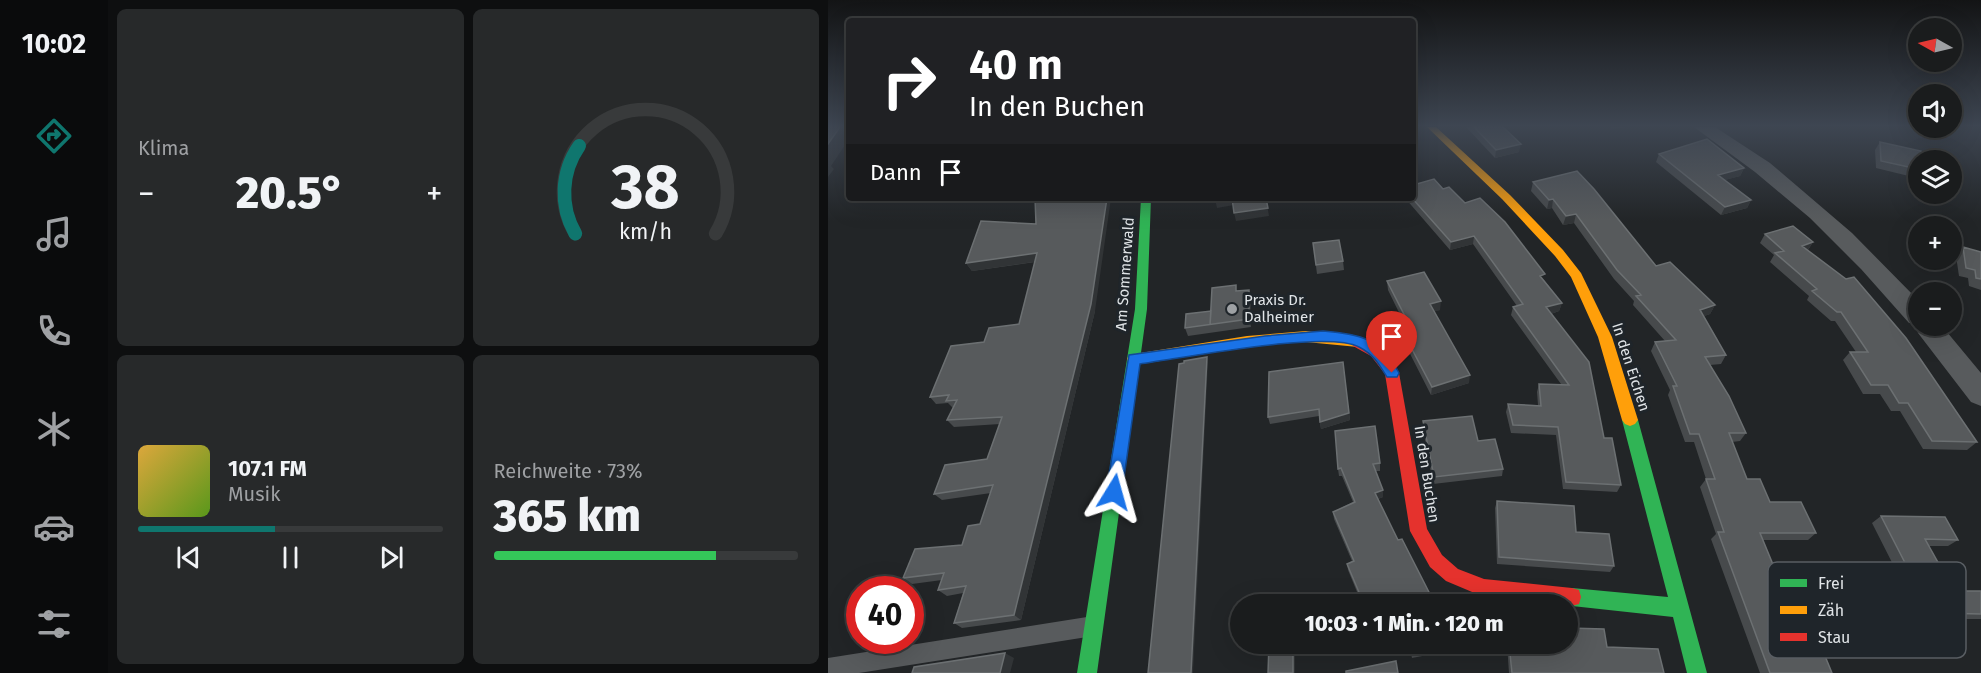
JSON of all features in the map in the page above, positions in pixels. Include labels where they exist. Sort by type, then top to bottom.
[{"type":"street","name":"In den Eichen","points":[[1465,158],[1506,197],[1577,276],[1605,337],[1644,466],[1697,673]]},
{"type":"street","points":[[1748,158],[1808,205],[1883,275],[1908,304]]},
{"type":"street","name":"Am Sommerwald","points":[[1087,673],[1141,309],[1146,201]]},
{"type":"street","name":"In den Buchen","points":[[1134,359],[1265,341],[1323,336],[1346,338],[1363,343],[1382,356],[1392,373],[1419,531],[1425,546],[1444,570],[1461,582],[1484,588],[1681,608]]},
{"type":"street","points":[[1935,336],[1981,394]]},
{"type":"lane","points":[[828,668],[1094,626]]},
{"type":"building","points":[[1664,158],[1732,158],[1744,168],[1718,175],[1751,200],[1725,207]]},
{"type":"building","points":[[1881,158],[1908,158],[1908,167],[1881,161]]},
{"type":"building","points":[[1577,171],[1656,266],[1670,262],[1715,305],[1700,310],[1726,355],[1705,357],[1729,396],[1746,433],[1729,433],[1747,479],[1760,479],[1770,502],[1801,502],[1816,533],[1760,533],[1772,562],[1768,562],[1768,658],[1826,658],[1832,673],[1770,673],[1718,532],[1724,532],[1706,479],[1715,479],[1699,434],[1690,434],[1673,386],[1677,386],[1655,342],[1676,340],[1636,296],[1641,295],[1617,270],[1576,214],[1566,216],[1553,199],[1549,200],[1533,182]]},
{"type":"building","points":[[1434,179],[1443,189],[1449,187],[1465,203],[1480,198],[1505,222],[1545,274],[1540,276],[1562,303],[1546,307],[1589,362],[1604,438],[1612,438],[1621,485],[1566,482],[1558,427],[1513,425],[1508,404],[1541,406],[1539,384],[1569,385],[1513,307],[1523,304],[1474,236],[1451,242],[1415,201],[1416,184]]},
{"type":"building","points":[[1035,201],[1107,201],[1091,304],[1014,615],[954,623],[966,586],[938,590],[944,573],[904,576],[915,549],[962,545],[968,526],[980,524],[993,485],[934,494],[945,465],[987,459],[1002,417],[947,420],[957,400],[946,401],[949,395],[930,397],[951,346],[984,342],[989,328],[1019,324],[1037,253],[966,263],[981,221],[1036,224]]},
{"type":"building","points":[[1232,201],[1267,201],[1268,208],[1234,213]]},
{"type":"building","points":[[1793,226],[1813,242],[1802,246],[1846,279],[1854,277],[1906,338],[1977,442],[1932,441],[1908,403],[1899,403],[1888,385],[1871,385],[1850,352],[1868,352],[1841,312],[1837,312],[1812,291],[1817,289],[1775,253],[1784,251],[1765,234]]},
{"type":"building","points":[[1339,240],[1343,261],[1316,265],[1313,243]]},
{"type":"building","points":[[1963,247],[1981,252],[1981,279],[1976,278],[1975,270],[1966,268]]},
{"type":"building","points":[[1424,272],[1441,301],[1430,304],[1470,375],[1432,387],[1404,334],[1413,332],[1387,281]]},
{"type":"building","points":[[1236,285],[1236,291],[1249,290],[1249,319],[1185,328],[1186,314],[1211,311],[1212,288]]},
{"type":"building","points":[[1207,357],[1191,673],[1148,673],[1179,364]]},
{"type":"building","points":[[1343,362],[1349,413],[1320,422],[1319,409],[1268,417],[1269,372]]},
{"type":"building","points":[[1472,416],[1478,441],[1495,439],[1503,469],[1434,477],[1423,421]]},
{"type":"building","points":[[1375,426],[1380,463],[1373,464],[1383,490],[1375,493],[1398,540],[1402,539],[1430,594],[1360,594],[1347,564],[1354,561],[1333,512],[1355,502],[1341,468],[1338,469],[1335,431]]},
{"type":"building","points":[[1497,501],[1574,506],[1576,532],[1609,534],[1614,566],[1499,557]]},
{"type":"building","points":[[1881,516],[1945,517],[1958,540],[1925,539],[1938,562],[1905,562]]},
{"type":"building","points":[[1966,591],[1981,591],[1981,614],[1966,614]]},
{"type":"building","points":[[1578,628],[1604,629],[1607,647],[1658,649],[1664,673],[1512,673],[1510,654],[1578,654]]},
{"type":"building","points":[[1005,653],[1000,673],[912,673],[914,667]]},
{"type":"building","points":[[1269,654],[1293,654],[1293,673],[1268,673]]},
{"type":"building","points":[[1396,661],[1398,673],[1346,673],[1346,671]]},
{"type":"traffic: fast","points":[[1087,673],[1141,309],[1146,201]]},
{"type":"traffic: fast","points":[[1630,420],[1697,673]]},
{"type":"traffic: fast","points":[[1578,598],[1681,608]]},
{"type":"traffic: slow","points":[[1465,158],[1506,197],[1559,253],[1577,276],[1605,337],[1630,420]]},
{"type":"traffic: slow","points":[[1134,359],[1216,345],[1277,338],[1306,336],[1358,342]]},
{"type":"traffic: jam","points":[[1358,342],[1376,352],[1392,373],[1419,531],[1436,561],[1452,575],[1484,588],[1543,594]]},
{"type":"place","name":"Praxis Dr. Dalheimer","points":[[1232,309]]},
{"type":"route","points":[[1114,492],[1134,359],[1265,341],[1323,336],[1346,338],[1363,343],[1382,356],[1392,373]]}]
